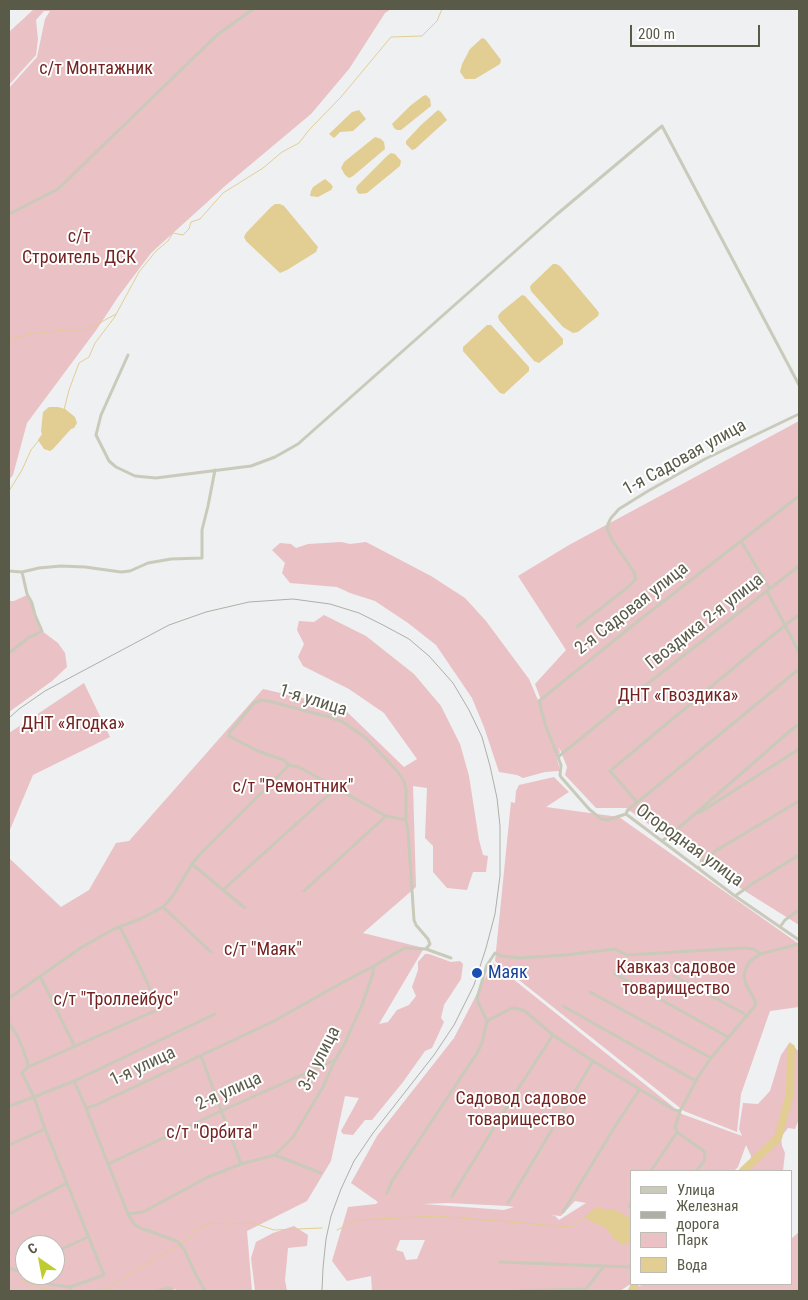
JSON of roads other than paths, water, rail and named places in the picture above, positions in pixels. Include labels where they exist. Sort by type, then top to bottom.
[{"type":"street","points":[[9,214],[58,189],[217,35],[253,9]]},
{"type":"street","points":[[128,355],[101,415],[96,435],[109,461],[116,467],[135,476],[156,478],[251,466],[275,458],[298,444],[556,215],[662,126],[799,385]]},
{"type":"street","name":"1-я Садовая улица","points":[[577,627],[636,579],[634,572],[612,540],[607,529],[608,524],[619,509],[705,459],[799,414]]},
{"type":"street","points":[[9,571],[22,572],[61,566],[121,572],[130,571],[148,563],[171,559],[202,558],[202,530],[215,470]]},
{"type":"street","name":"2-я Садовая улица","points":[[540,699],[799,496]]},
{"type":"street","points":[[741,541],[799,652]]},
{"type":"street","name":"Гвоздика 2-я улица","points":[[558,756],[648,683],[799,566]]},
{"type":"street","points":[[9,654],[28,638],[42,631],[27,594],[22,572]]},
{"type":"street","points":[[637,802],[610,771],[799,615]]},
{"type":"street","points":[[626,814],[637,802],[799,669]]},
{"type":"street","name":"Огородная улица","points":[[540,699],[545,724],[561,764],[560,775],[598,817],[604,820],[626,814],[735,896],[799,940]]},
{"type":"street","name":"1-я улица","points":[[406,820],[386,816],[299,767],[258,751],[229,736],[230,732],[254,703],[261,700],[272,702],[343,722],[366,738],[397,771],[404,781],[406,790],[406,820],[414,920],[428,939],[430,944],[426,949]]},
{"type":"street","points":[[662,841],[799,724]]},
{"type":"street","points":[[688,820],[799,748]]},
{"type":"street","points":[[9,998],[82,947],[163,907],[172,897],[201,853],[289,764]]},
{"type":"street","points":[[223,890],[336,788]]},
{"type":"street","points":[[700,869],[702,861],[717,850],[799,801]]},
{"type":"street","points":[[304,891],[386,816]]},
{"type":"street","points":[[735,896],[799,855]]},
{"type":"street","points":[[192,864],[246,908]]},
{"type":"street","points":[[163,907],[211,952]]},
{"type":"street","points":[[780,927],[785,920],[799,910]]},
{"type":"street","points":[[52,1285],[70,1289],[104,1275],[44,1129],[34,1098],[22,1073],[28,1067],[160,1009],[120,927]]},
{"type":"street","points":[[697,1170],[704,1161],[705,1152],[677,1132],[675,1127],[680,1111],[711,1058],[756,1003],[744,976],[749,962],[760,954],[799,944]]},
{"type":"street","name":"1-я улица","points":[[86,1108],[274,1021],[405,948],[426,949],[452,958]]},
{"type":"street","points":[[388,1193],[392,1181],[482,1044],[487,1021],[477,998],[487,965],[495,953],[502,956],[520,958],[615,949],[626,955],[744,948],[753,949],[760,954]]},
{"type":"street","name":"3-я улица","points":[[275,1155],[293,1137],[323,1087],[362,1005],[374,966]]},
{"type":"street","points":[[615,974],[728,1037]]},
{"type":"street","points":[[40,976],[74,1047]]},
{"type":"street","points":[[674,976],[747,1016]]},
{"type":"street","points":[[590,992],[711,1058]]},
{"type":"street","points":[[563,1006],[696,1081]]},
{"type":"street","points":[[487,1021],[510,1009],[525,1011],[553,1034],[593,1062],[674,1110],[680,1111]]},
{"type":"street","points":[[9,1106],[34,1098],[74,1081],[215,1014]]},
{"type":"street","points":[[9,1023],[18,1037],[28,1067]]},
{"type":"street","points":[[452,1196],[505,1108],[553,1034]]},
{"type":"street","points":[[201,1056],[241,1164]]},
{"type":"street","name":"2-я улица","points":[[108,1164],[220,1111],[335,1060]]},
{"type":"street","points":[[508,1203],[593,1062]]},
{"type":"street","points":[[74,1081],[128,1214],[134,1224],[140,1228],[177,1241],[184,1249],[205,1291]]},
{"type":"street","points":[[563,1212],[640,1089]]},
{"type":"street","points":[[9,1145],[44,1129]]},
{"type":"street","points":[[653,1170],[677,1132]]},
{"type":"street","points":[[128,1214],[143,1212],[208,1177],[241,1164],[275,1155],[321,1173]]},
{"type":"street","points":[[9,1214],[67,1183]]},
{"type":"street","points":[[65,1247],[88,1237]]},
{"type":"street","points":[[500,1262],[630,1266]]},
{"type":"street","points":[[520,1291],[586,1289],[604,1266]]},
{"type":"street","points":[[158,1291],[170,1288],[173,1291]]},
{"type":"water","points":[[482,38],[485,39],[501,60],[500,64],[475,79],[465,79],[460,72],[462,64],[470,49]]},
{"type":"water","points":[[426,95],[430,99],[431,106],[401,130],[394,128],[392,124],[410,106]]},
{"type":"water","points":[[359,110],[366,119],[353,131],[340,132],[334,138],[329,134],[352,112]]},
{"type":"water","points":[[438,110],[447,120],[412,150],[406,144],[406,141]]},
{"type":"water","points":[[375,137],[384,142],[385,149],[349,178],[341,168],[344,162]]},
{"type":"water","points":[[391,153],[395,154],[401,161],[400,166],[367,193],[358,193],[357,186]]},
{"type":"water","points":[[325,179],[333,187],[331,190],[318,197],[310,196],[313,187]]},
{"type":"water","points":[[275,204],[284,206],[318,247],[316,252],[280,273],[244,237]]},
{"type":"water","points":[[553,264],[560,266],[599,313],[598,316],[578,332],[573,333],[563,327],[531,291],[531,285]]},
{"type":"water","points":[[522,295],[525,296],[563,339],[563,344],[539,363],[534,361],[499,320],[498,316]]},
{"type":"water","points":[[487,325],[491,325],[529,367],[529,371],[504,394],[500,393],[463,351],[463,347]]},
{"type":"water","points":[[49,407],[65,409],[75,417],[77,423],[50,451],[44,449],[38,440],[42,434],[43,412]]},
{"type":"water","points":[[596,1207],[613,1209],[630,1218],[630,1240],[623,1245],[614,1239],[606,1228],[585,1217]]},
{"type":"waterway","points":[[64,410],[79,363],[89,357],[95,343],[114,318],[139,272],[156,251],[168,241],[173,233],[183,235],[189,229],[191,222],[200,219],[223,193],[263,168],[282,152],[299,143],[341,97],[391,37],[422,36],[437,21],[442,9]]},
{"type":"waterway","points":[[9,339],[31,334],[83,330],[116,314]]},
{"type":"waterway","points":[[9,491],[22,470],[31,450],[39,440]]},
{"type":"waterway","points":[[744,1170],[778,1138],[790,1093],[791,1048]]},
{"type":"waterway","points":[[337,1230],[357,1220],[436,1216],[570,1227],[585,1217]]},
{"type":"waterway","points":[[182,1243],[195,1230],[211,1223],[253,1223],[274,1230],[322,1228]]},
{"type":"waterway","points":[[89,1291],[103,1290],[178,1246]]},
{"type":"waterway","points":[[33,1285],[59,1291]]},
{"type":"waterway","points":[[632,1291],[635,1285]]},
{"type":"railway","points":[[9,718],[45,691],[169,625],[206,612],[249,602],[293,599],[330,604],[359,613],[409,639],[429,656],[453,683],[469,710],[482,737],[497,798],[500,826],[500,876],[495,914],[474,985],[454,1025],[434,1055],[373,1133],[354,1161],[341,1189],[331,1216],[326,1239],[322,1291]]},
{"type":"place","name":"Маяк","points":[[477,973]]},
{"type":"park label","name":"с/т Монтажник","points":[[96,69]]},
{"type":"park label","name":"с/т Строитель ДСК","points":[[79,247]]},
{"type":"park label","name":"ДНТ «Гвоздика»","points":[[678,696]]},
{"type":"park label","name":"ДНТ «Ягодка»","points":[[73,724]]},
{"type":"park label","name":"с/т \"Ремонтник\"","points":[[293,787]]},
{"type":"park label","name":"с/т \"Маяк\"","points":[[263,950]]},
{"type":"park label","name":"Кавказ садовое товарищество","points":[[676,978]]},
{"type":"park label","name":"с/т \"Троллейбус\"","points":[[116,1000]]},
{"type":"park label","name":"Садовод садовое товарищество","points":[[521,1109]]},
{"type":"park label","name":"с/т \"Орбита\"","points":[[212,1133]]}]
